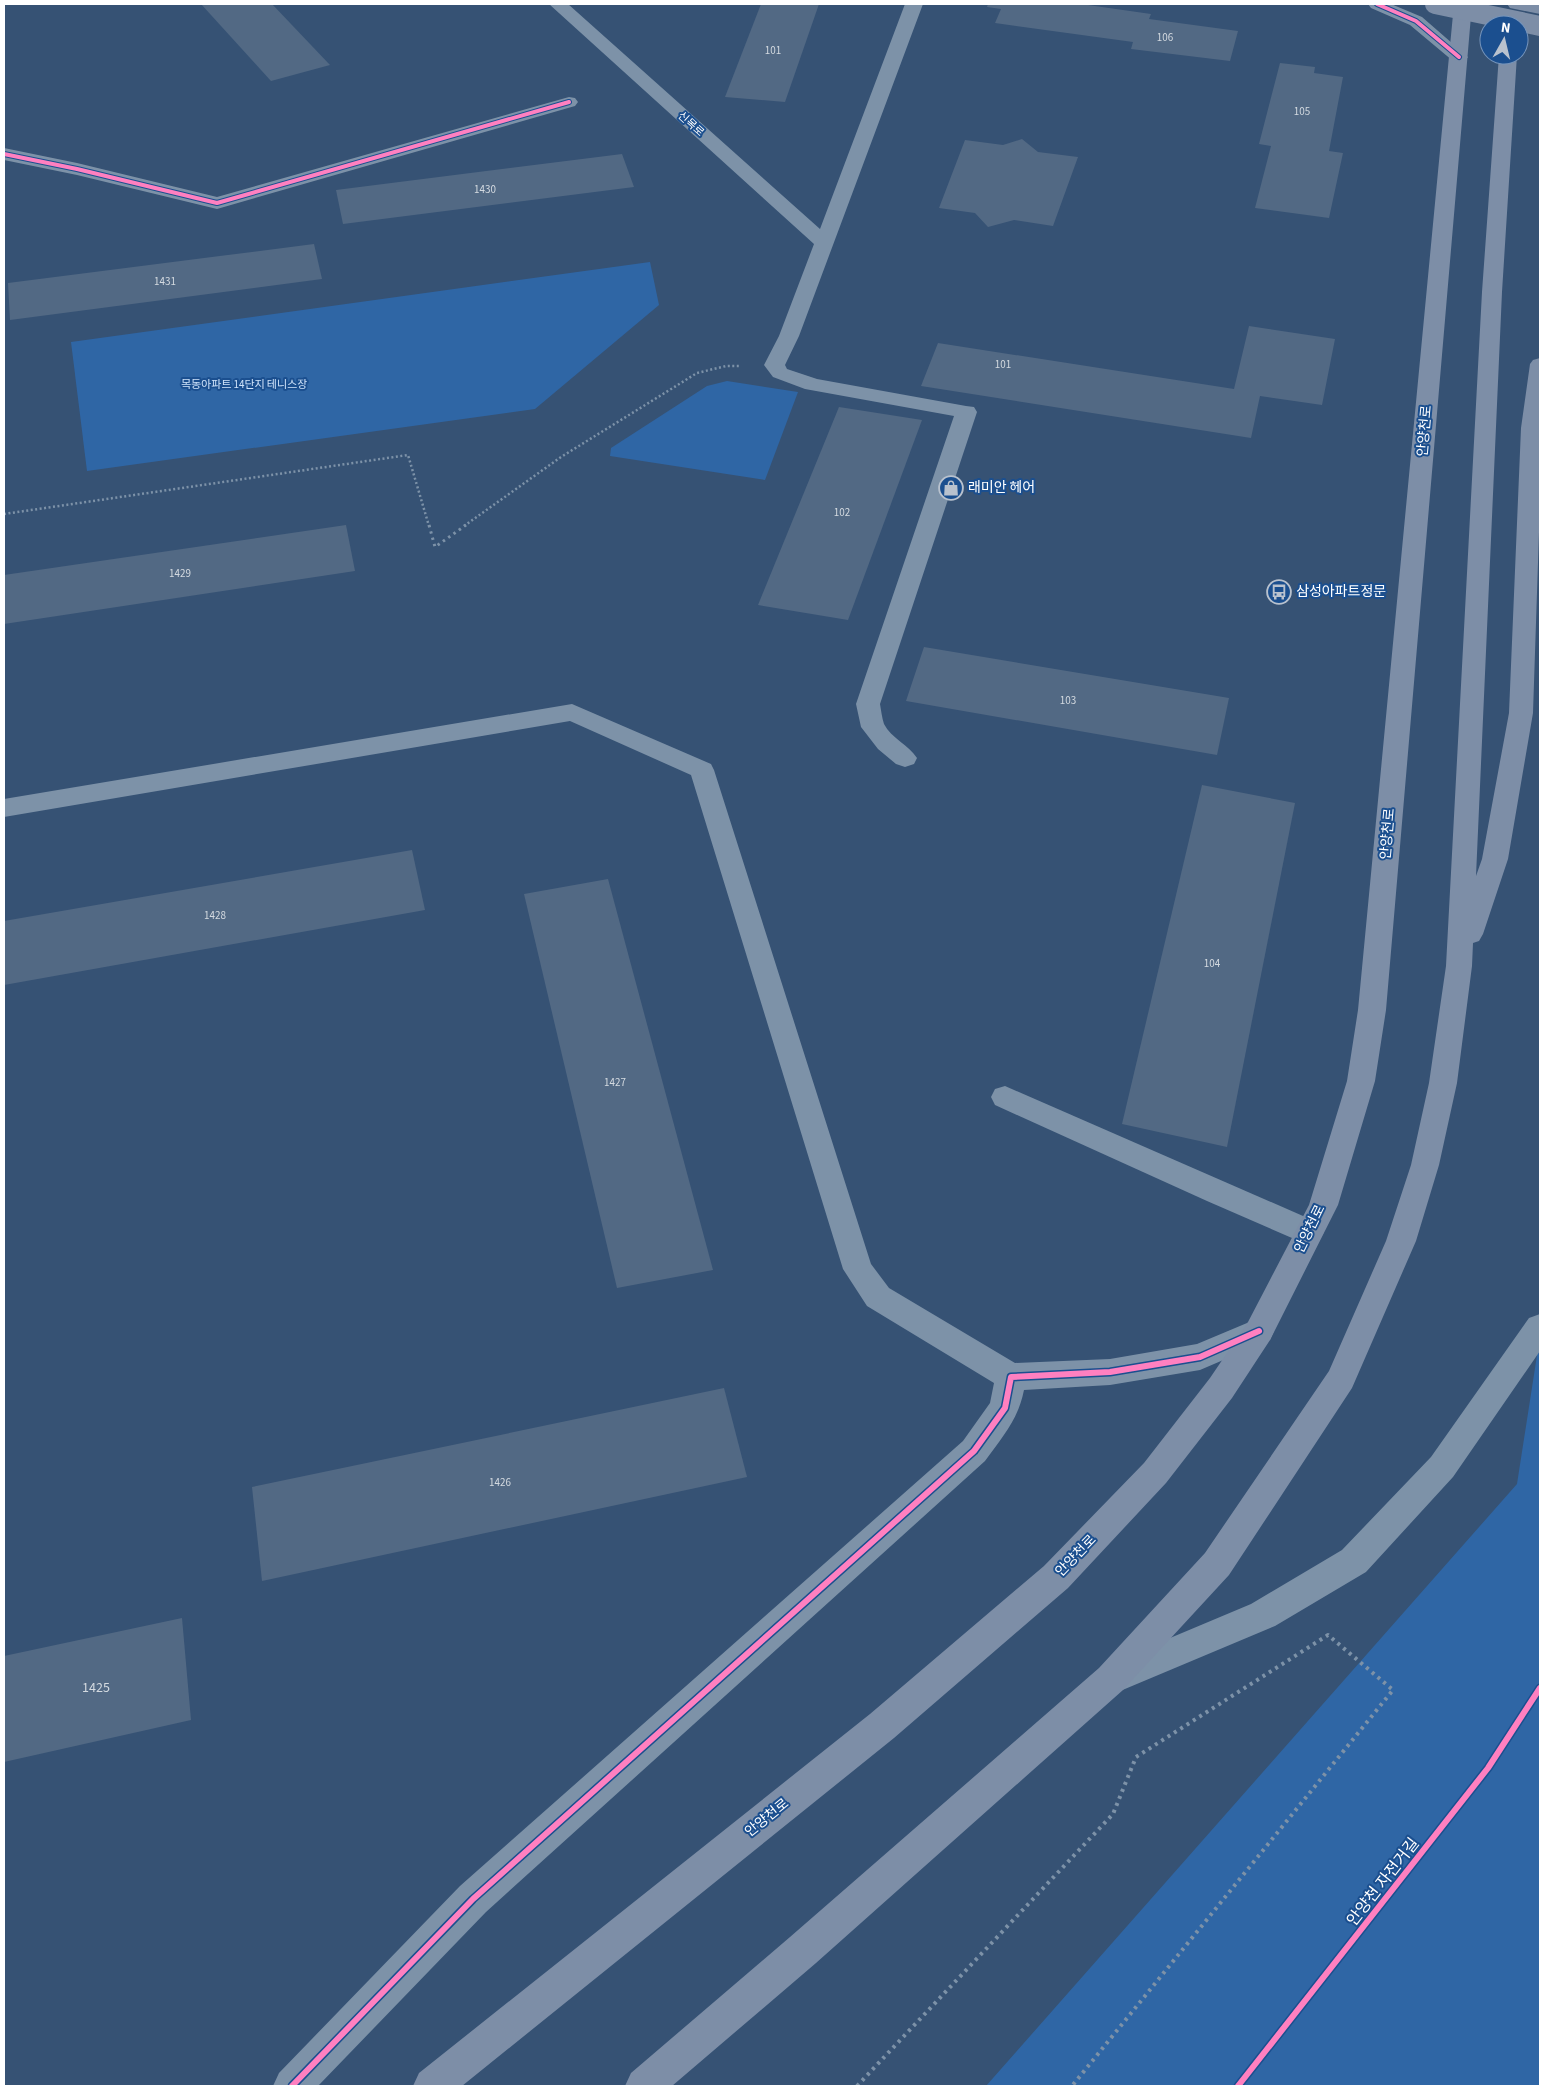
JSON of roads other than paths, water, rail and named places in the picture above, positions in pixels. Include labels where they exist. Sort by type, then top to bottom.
[{"type":"main road","points":[[1435,4],[1540,26]]},
{"type":"main road","name":"안양천로","points":[[432,2086],[882,1726],[1056,1577],[1155,1473],[1221,1388],[1259,1331],[1309,1232],[1322,1205],[1361,1081],[1372,1010],[1463,4]]},
{"type":"main road","points":[[1516,4],[1540,9]]},
{"type":"main road","points":[[644,2086],[803,1950],[1111,1679],[1217,1564],[1341,1379],[1401,1241],[1425,1165],[1444,1083],[1460,966],[1492,292],[1507,65]]},
{"type":"main road","points":[[1460,966],[1496,859],[1521,713],[1532,428],[1540,364]]},
{"type":"street","name":"신목로","points":[[558,4],[824,243]]},
{"type":"street","points":[[905,758],[887,744],[872,727],[868,704],[966,412],[812,385],[780,373],[774,366],[777,356],[789,336],[914,4]]},
{"type":"street","points":[[1377,4],[1416,22],[1459,57]]},
{"type":"street","points":[[4,154],[77,169],[216,204],[568,102]]},
{"type":"street","points":[[4,808],[572,712],[702,770],[858,1270],[878,1297],[1011,1377],[1110,1372],[1200,1357],[1259,1331]]},
{"type":"street","points":[[1005,1097],[1216,1193],[1309,1232]]},
{"type":"street","points":[[1111,1679],[1263,1615],[1354,1561],[1442,1467],[1540,1327]]},
{"type":"street","points":[[292,2086],[473,1899],[974,1451],[1004,1408],[1011,1377]]},
{"type":"place","name":"래미안 헤어","points":[[951,488]]},
{"type":"place","name":"삼성아파트정문","points":[[1279,592]]},
{"type":"park label","name":"목동아파트 14단지 테니스장","points":[[244,384]]}]
